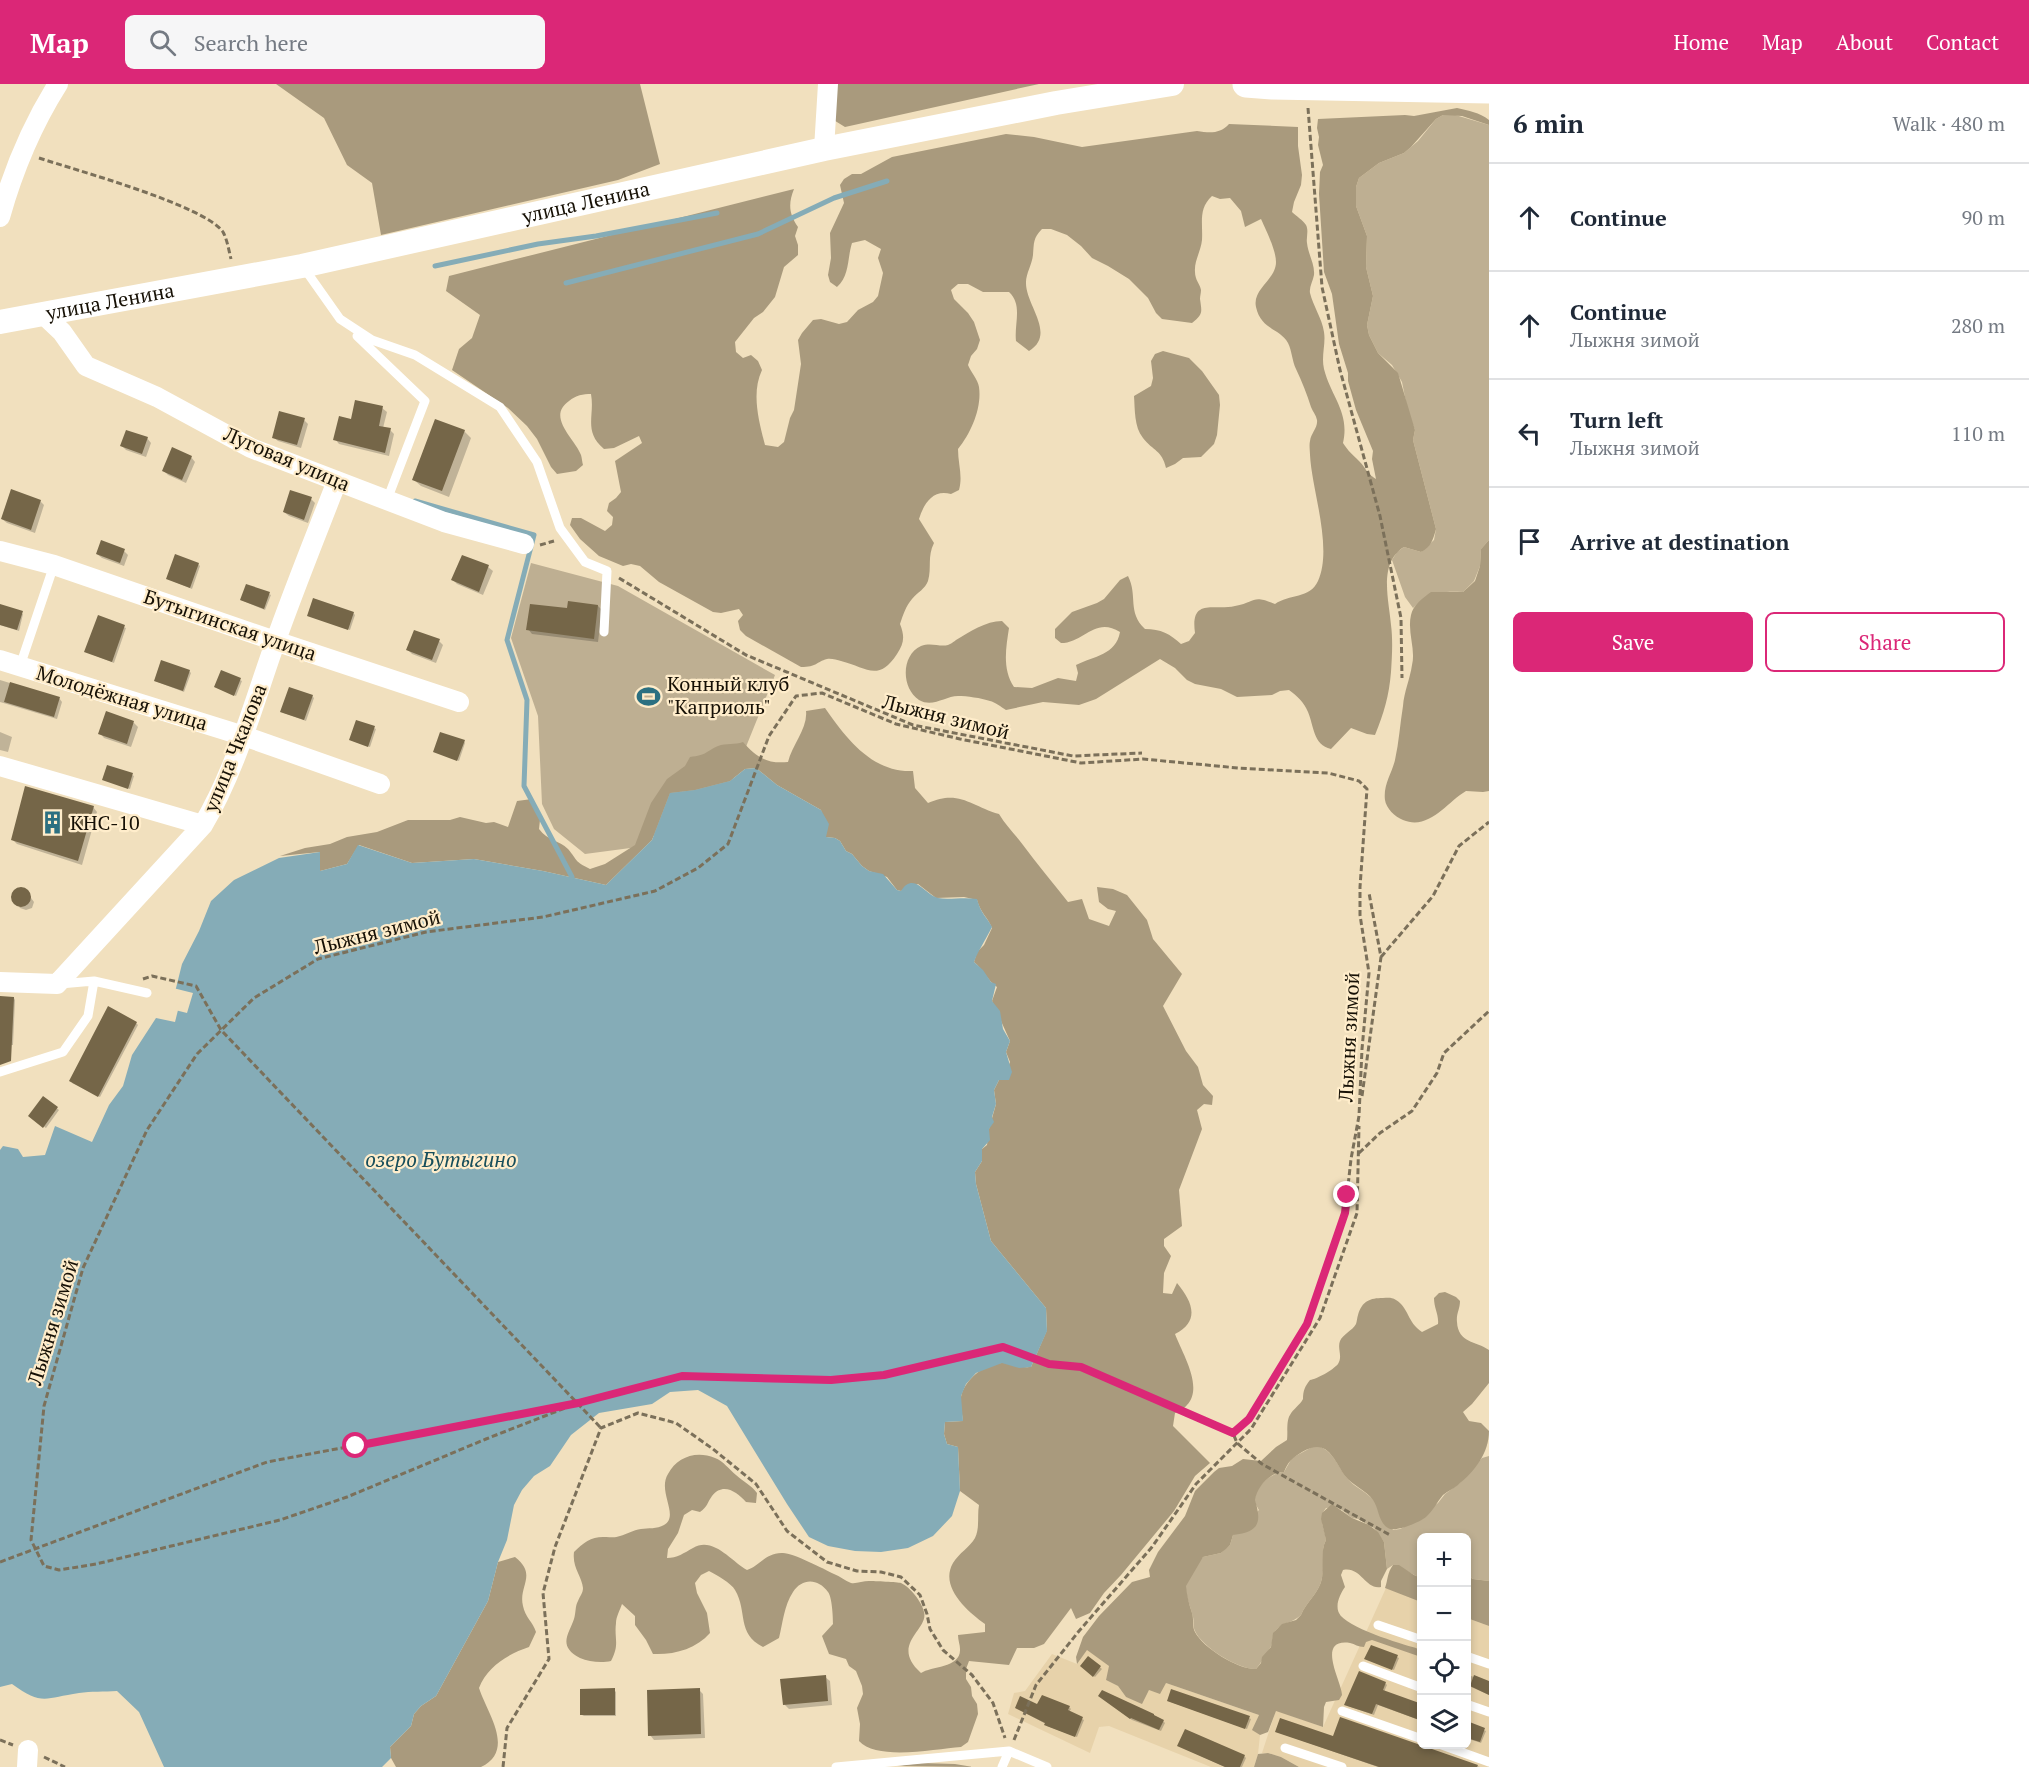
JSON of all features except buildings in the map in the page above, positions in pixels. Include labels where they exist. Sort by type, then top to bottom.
[{"type":"main road","points":[[1246,84],[1489,90]]},
{"type":"street","points":[[0,217],[12,177],[49,98],[58,84]]},
{"type":"street","points":[[824,148],[828,84]]},
{"type":"street","name":"улица Ленина","points":[[0,322],[302,266],[824,148],[1056,103],[1099,88],[1172,84]]},
{"type":"street","name":"Луговая улица","points":[[43,314],[62,332],[86,366],[157,397],[251,448],[444,522],[524,544]]},
{"type":"street","name":"улица Чкалова","points":[[57,984],[203,825],[219,799],[244,736],[275,641],[337,481]]},
{"type":"street","name":"Бутыгинская улица","points":[[0,551],[54,565],[459,702]]},
{"type":"street","name":"Молодёжная улица","points":[[0,660],[244,736],[380,784]]},
{"type":"street","points":[[0,766],[203,825]]},
{"type":"street","points":[[0,982],[57,984]]},
{"type":"lane","points":[[302,266],[340,320],[425,401],[387,500]]},
{"type":"lane","points":[[340,320],[372,340],[415,355],[500,406],[537,462],[560,528],[585,562],[607,571],[604,632]]},
{"type":"lane","points":[[21,666],[54,565]]},
{"type":"lane","points":[[57,984],[94,981],[147,993]]},
{"type":"lane","points":[[0,1072],[63,1052],[88,1016],[94,981]]},
{"type":"lane","points":[[1378,1625],[1417,1638]]},
{"type":"lane","points":[[1471,1657],[1489,1664]]},
{"type":"lane","points":[[1363,1666],[1417,1686]]},
{"type":"lane","points":[[1471,1705],[1489,1712]]},
{"type":"lane","points":[[1342,1711],[1417,1737]]},
{"type":"lane","points":[[1285,1748],[1342,1767]]},
{"type":"lane","points":[[1452,1749],[1489,1762]]},
{"type":"lane","points":[[1002,1767],[1009,1752]]},
{"type":"lane","points":[[836,1767],[1009,1752],[1047,1767]]},
{"type":"path","points":[[1308,103],[1322,287],[1340,370],[1380,516],[1401,618],[1402,678]]},
{"type":"path","points":[[23,153],[133,188],[199,214],[222,232],[238,278]]},
{"type":"path","points":[[607,571],[746,655],[913,725],[1073,756],[1142,753]]},
{"type":"path","name":"Лыжня зимой","points":[[36,1550],[31,1540],[44,1406],[83,1268],[147,1130],[196,1054],[254,998],[318,959],[426,932],[543,917],[655,891],[698,868],[728,844],[769,736],[796,696],[822,693],[896,724],[1082,763],[1143,759],[1328,774],[1359,781],[1367,789],[1360,906],[1370,973],[1362,1049],[1359,1116],[1345,1213],[1307,1324],[1249,1419],[1233,1433]]},
{"type":"path","points":[[1381,957],[1433,896],[1459,846],[1489,822]]},
{"type":"path","points":[[1009,1752],[1036,1685],[1079,1631],[1152,1547],[1196,1484],[1251,1429],[1320,1318],[1357,1213],[1359,1116],[1381,957],[1370,893]]},
{"type":"path","points":[[120,987],[152,976],[196,986],[221,1030],[601,1428]]},
{"type":"path","points":[[1359,1153],[1380,1134],[1412,1111],[1437,1073],[1444,1053],[1489,1011]]},
{"type":"path","points":[[0,1562],[267,1462],[578,1403],[682,1376],[831,1380],[884,1375],[1003,1347],[1049,1364],[1081,1367],[1233,1433],[1237,1443],[1262,1464],[1390,1535]]},
{"type":"path","points":[[36,1550],[44,1566],[59,1570],[280,1520],[347,1497],[578,1403]]},
{"type":"path","points":[[502,1767],[507,1728],[549,1659],[543,1593],[555,1547],[601,1428],[638,1413],[675,1423],[712,1449],[756,1484],[787,1531],[827,1562],[856,1571],[881,1572],[901,1577],[920,1595],[930,1629],[943,1650],[972,1675],[993,1703],[1009,1752]]},
{"type":"shaded area","points":[[276,84],[640,84],[660,164],[618,180],[381,235],[372,183],[347,165],[324,118]]},
{"type":"shaded area","points":[[833,84],[1039,84],[845,127],[832,119]]},
{"type":"shaded area","points":[[1457,108],[1481,115],[1489,120],[1489,125],[1462,116],[1443,115],[1436,119],[1404,153],[1379,163],[1359,178],[1356,187],[1356,206],[1367,236],[1366,267],[1373,296],[1367,325],[1369,335],[1378,353],[1398,373],[1415,430],[1413,440],[1436,529],[1427,548],[1421,552],[1404,547],[1396,554],[1388,572],[1387,594],[1392,637],[1391,672],[1386,704],[1375,735],[1351,728],[1331,749],[1325,747],[1317,739],[1306,708],[1289,690],[1272,695],[1237,697],[1221,689],[1195,684],[1160,659],[1096,699],[1079,705],[1043,702],[1006,710],[994,702],[958,696],[929,703],[913,695],[906,680],[907,664],[914,650],[928,644],[949,645],[978,628],[1002,621],[1009,628],[1006,666],[1014,687],[1032,688],[1058,678],[1076,681],[1078,673],[1076,665],[1109,650],[1118,640],[1120,632],[1111,628],[1096,628],[1069,642],[1061,643],[1055,638],[1055,629],[1072,612],[1104,599],[1120,580],[1128,576],[1134,610],[1140,623],[1145,629],[1165,633],[1181,644],[1189,641],[1195,633],[1194,622],[1200,610],[1235,606],[1258,599],[1275,604],[1305,594],[1314,587],[1322,568],[1323,552],[1323,536],[1310,448],[1317,420],[1288,343],[1285,338],[1266,325],[1258,315],[1257,295],[1272,274],[1276,262],[1270,240],[1261,219],[1245,227],[1241,211],[1230,198],[1220,199],[1212,196],[1203,211],[1202,240],[1195,268],[1201,290],[1201,310],[1200,315],[1192,323],[1162,319],[1148,298],[1129,279],[1092,258],[1067,235],[1051,229],[1042,229],[1035,238],[1026,279],[1027,291],[1040,328],[1037,344],[1029,351],[1016,341],[1017,309],[1009,292],[983,292],[968,284],[958,284],[951,290],[954,299],[974,322],[980,340],[968,365],[978,384],[979,403],[971,428],[958,449],[959,490],[951,494],[934,495],[919,519],[934,543],[928,581],[910,602],[904,614],[900,624],[903,640],[899,650],[890,663],[878,671],[830,659],[801,667],[746,636],[740,630],[738,621],[743,615],[739,609],[721,613],[713,612],[659,582],[640,566],[631,564],[623,566],[599,556],[580,539],[570,525],[572,518],[581,518],[605,531],[612,525],[613,517],[607,511],[609,503],[621,492],[615,461],[642,443],[639,436],[614,448],[604,449],[594,436],[592,429],[591,394],[574,397],[563,407],[560,414],[564,428],[581,455],[583,465],[576,471],[557,474],[527,426],[508,408],[452,370],[459,349],[472,338],[480,315],[446,291],[449,276],[794,189],[790,209],[798,227],[795,236],[798,255],[784,267],[775,297],[735,342],[736,352],[743,358],[751,355],[758,361],[762,370],[757,388],[760,427],[765,445],[778,447],[784,442],[794,410],[801,364],[798,340],[802,333],[813,320],[821,319],[839,324],[847,322],[858,310],[873,302],[878,296],[883,273],[878,258],[881,249],[865,240],[852,243],[846,272],[837,287],[830,282],[828,275],[831,258],[830,233],[844,203],[840,185],[852,174],[861,174],[892,157],[1006,134],[1082,147],[1197,131],[1214,132],[1222,130],[1229,124],[1298,127],[1302,175],[1292,212],[1307,227],[1307,241],[1314,271],[1310,293],[1324,332],[1324,369],[1342,413],[1343,443],[1376,479],[1372,459],[1373,451],[1356,410],[1348,381],[1348,373],[1339,344],[1332,294],[1324,272],[1319,194],[1320,172],[1323,165],[1318,145],[1318,119],[1414,116]]},
{"type":"shaded area","points":[[1452,114],[1489,125],[1489,540],[1481,549],[1480,566],[1474,581],[1463,592],[1436,594],[1413,608],[1405,597],[1392,560],[1404,547],[1421,552],[1434,540],[1436,529],[1413,440],[1415,430],[1408,412],[1402,382],[1392,365],[1378,353],[1369,335],[1367,325],[1373,296],[1366,267],[1367,236],[1356,206],[1356,187],[1359,178],[1379,163],[1404,153],[1418,141],[1436,119]]},
{"type":"shaded area","points":[[1163,351],[1189,358],[1202,371],[1219,395],[1220,405],[1214,444],[1201,457],[1183,458],[1166,468],[1160,454],[1140,434],[1134,396],[1151,386],[1153,378],[1151,361],[1155,354]]},
{"type":"shaded area","points":[[1489,540],[1489,791],[1466,791],[1437,814],[1421,822],[1403,820],[1389,809],[1385,795],[1386,784],[1395,760],[1413,659],[1410,628],[1412,611],[1431,592],[1463,592],[1475,581],[1480,566],[1481,549]]},
{"type":"shaded area","name":"Конный клуб \"Каприоль\"","points":[[531,563],[618,586],[775,675],[733,779],[638,847],[585,854],[554,829],[542,804],[538,716],[511,638]]},
{"type":"shaded area","points":[[825,708],[851,742],[873,760],[898,770],[913,771],[915,788],[928,803],[939,799],[957,798],[999,814],[1068,902],[1082,899],[1089,919],[1109,926],[1116,911],[1108,909],[1099,902],[1097,887],[1113,889],[1127,895],[1147,920],[1153,939],[1182,974],[1163,1006],[1186,1051],[1198,1067],[1203,1085],[1213,1096],[1212,1105],[1204,1104],[1197,1110],[1202,1129],[1179,1190],[1182,1226],[1164,1239],[1164,1246],[1171,1256],[1164,1273],[1163,1293],[1172,1294],[1177,1283],[1187,1297],[1191,1310],[1188,1323],[1175,1334],[1193,1380],[1192,1398],[1187,1405],[1175,1413],[1173,1426],[1210,1463],[1195,1476],[1174,1511],[1104,1593],[1090,1613],[1076,1619],[1071,1608],[1044,1644],[1034,1648],[1017,1648],[1009,1665],[969,1661],[966,1679],[977,1704],[978,1714],[968,1742],[961,1747],[892,1752],[867,1747],[859,1741],[860,1724],[857,1708],[863,1694],[862,1686],[856,1671],[849,1666],[846,1659],[829,1654],[822,1636],[833,1624],[831,1602],[824,1587],[815,1582],[805,1582],[793,1592],[786,1608],[779,1638],[763,1647],[749,1635],[746,1629],[739,1598],[733,1587],[709,1571],[701,1575],[695,1583],[697,1593],[707,1613],[710,1633],[691,1647],[677,1652],[653,1654],[635,1625],[635,1616],[622,1604],[616,1621],[616,1646],[611,1661],[595,1662],[580,1658],[569,1649],[566,1640],[583,1590],[574,1563],[574,1552],[592,1539],[616,1537],[664,1525],[670,1516],[665,1488],[668,1474],[676,1463],[694,1455],[708,1456],[721,1461],[757,1493],[756,1503],[746,1502],[730,1490],[716,1492],[700,1512],[692,1510],[684,1515],[678,1533],[668,1549],[667,1558],[677,1556],[700,1545],[708,1545],[722,1551],[747,1570],[772,1555],[783,1553],[808,1562],[851,1583],[869,1581],[901,1583],[915,1595],[924,1612],[924,1619],[909,1646],[912,1663],[921,1673],[956,1660],[960,1649],[958,1635],[985,1632],[985,1624],[957,1598],[950,1581],[953,1563],[977,1534],[979,1505],[960,1491],[958,1447],[947,1444],[944,1434],[945,1422],[963,1421],[961,1397],[963,1391],[966,1384],[983,1369],[996,1363],[1031,1367],[1047,1330],[1046,1308],[991,1241],[976,1184],[975,1172],[982,1161],[982,1149],[987,1145],[996,1104],[994,1090],[999,1080],[1004,1079],[1010,1062],[1006,1052],[1010,1041],[992,1001],[997,987],[974,962],[977,952],[984,945],[992,928],[977,900],[964,897],[936,898],[918,884],[901,891],[897,890],[887,877],[862,866],[852,854],[846,851],[840,841],[826,837],[821,810],[777,785],[756,768],[745,769],[730,781],[695,790],[670,793],[652,840],[606,885],[474,859],[412,863],[359,845],[347,864],[320,871],[320,852],[280,856],[305,848],[330,844],[347,837],[377,832],[408,820],[450,820],[460,817],[486,823],[494,822],[508,827],[517,801],[532,799],[540,820],[539,829],[546,836],[565,846],[579,862],[590,869],[605,864],[635,845],[651,803],[667,779],[685,766],[690,757],[703,754],[721,745],[743,742],[763,759],[788,762],[805,724],[806,711]]},
{"type":"shaded area","points":[[1445,1292],[1460,1301],[1458,1329],[1464,1338],[1489,1350],[1489,1383],[1463,1412],[1469,1421],[1481,1423],[1489,1431],[1484,1454],[1470,1474],[1443,1495],[1431,1512],[1419,1522],[1391,1529],[1382,1522],[1373,1500],[1345,1476],[1333,1457],[1323,1448],[1311,1448],[1293,1458],[1284,1472],[1269,1477],[1265,1481],[1258,1490],[1255,1500],[1258,1520],[1253,1529],[1233,1535],[1230,1545],[1221,1553],[1203,1557],[1186,1586],[1194,1630],[1199,1638],[1213,1651],[1231,1662],[1256,1669],[1262,1657],[1271,1647],[1273,1633],[1282,1624],[1296,1620],[1319,1588],[1326,1540],[1321,1519],[1322,1513],[1332,1504],[1378,1532],[1384,1542],[1387,1569],[1381,1581],[1381,1587],[1371,1585],[1354,1571],[1343,1570],[1341,1575],[1345,1587],[1339,1600],[1339,1613],[1351,1624],[1362,1629],[1416,1648],[1417,1656],[1372,1640],[1366,1642],[1364,1647],[1340,1643],[1334,1647],[1332,1654],[1342,1695],[1339,1700],[1326,1702],[1323,1727],[1276,1711],[1268,1732],[1260,1735],[1252,1730],[1259,1715],[1166,1683],[1160,1694],[1149,1690],[1142,1704],[1126,1697],[1118,1686],[1106,1680],[1109,1666],[1087,1650],[1077,1664],[1076,1657],[1083,1637],[1099,1616],[1132,1582],[1150,1577],[1149,1570],[1158,1552],[1185,1516],[1195,1491],[1219,1468],[1232,1466],[1243,1459],[1261,1461],[1287,1440],[1289,1418],[1303,1399],[1307,1384],[1338,1364],[1340,1341],[1356,1324],[1364,1303],[1374,1299],[1394,1299],[1400,1303],[1413,1324],[1422,1332],[1438,1324],[1434,1298],[1439,1293]]},
{"type":"shaded area","points":[[1314,1446],[1325,1449],[1348,1480],[1376,1502],[1393,1530],[1410,1524],[1438,1503],[1482,1458],[1489,1456],[1489,1581],[1471,1578],[1471,1533],[1417,1533],[1417,1576],[1393,1565],[1387,1569],[1384,1542],[1374,1528],[1352,1518],[1338,1507],[1326,1508],[1322,1516],[1326,1540],[1319,1588],[1301,1615],[1276,1630],[1271,1646],[1256,1669],[1231,1662],[1205,1644],[1194,1629],[1186,1585],[1203,1557],[1221,1553],[1230,1545],[1233,1535],[1259,1510],[1255,1496],[1260,1486],[1274,1475],[1284,1472],[1292,1458]]},
{"type":"shaded area","points":[[515,1557],[525,1569],[523,1606],[536,1632],[529,1647],[499,1662],[487,1674],[479,1688],[496,1730],[497,1751],[491,1760],[481,1767],[396,1767],[391,1758],[390,1747],[411,1726],[414,1714],[421,1706],[436,1696],[488,1601],[498,1562]]},
{"type":"shaded area","points":[[1393,1565],[1399,1565],[1417,1576],[1417,1600],[1385,1588]]},
{"type":"shaded area","points":[[1471,1578],[1489,1581],[1489,1626],[1471,1619]]},
{"type":"shaded area","points":[[1386,1588],[1417,1600],[1417,1749],[1471,1749],[1471,1619],[1489,1626],[1489,1767],[1299,1767],[1281,1757],[1262,1753],[1276,1710],[1323,1727]]},
{"type":"shaded area","points":[[1087,1649],[1110,1666],[1106,1680],[1118,1686],[1126,1697],[1142,1703],[1149,1690],[1166,1683],[1259,1715],[1253,1730],[1260,1735],[1254,1767],[1211,1767],[1109,1726],[1099,1727],[1090,1753],[1008,1714],[1014,1693],[1025,1691],[1052,1654],[1077,1664]]},
{"type":"shaded area","points":[[1268,1753],[1299,1767],[1254,1767],[1258,1754]]},
{"type":"shaded area","points":[[921,1763],[955,1764],[973,1767],[896,1766]]},
{"type":"water","name":"озеро Бутыгино","points":[[756,768],[777,785],[821,810],[829,824],[826,837],[840,841],[846,851],[852,854],[862,866],[869,871],[883,874],[897,890],[901,891],[910,883],[938,898],[977,899],[992,927],[974,962],[991,982],[996,984],[992,1001],[1000,1011],[1003,1029],[1010,1041],[1006,1052],[1012,1072],[1009,1080],[999,1080],[994,1090],[996,1104],[992,1117],[994,1122],[989,1129],[990,1140],[982,1149],[982,1161],[975,1172],[976,1184],[991,1241],[1046,1308],[1047,1331],[1031,1367],[1019,1368],[1002,1363],[976,1373],[966,1384],[961,1396],[963,1421],[945,1422],[944,1434],[947,1444],[958,1447],[960,1491],[952,1516],[933,1536],[908,1548],[881,1552],[855,1551],[828,1546],[809,1537],[727,1406],[698,1390],[670,1392],[652,1404],[599,1413],[571,1435],[550,1466],[534,1476],[522,1490],[514,1505],[507,1540],[498,1562],[488,1601],[436,1696],[414,1714],[411,1726],[390,1747],[391,1758],[382,1767],[164,1767],[139,1712],[117,1691],[84,1692],[44,1699],[30,1695],[12,1684],[0,1687],[0,1150],[3,1146],[18,1149],[23,1157],[45,1155],[55,1126],[92,1142],[109,1105],[123,1086],[132,1055],[156,1018],[175,1022],[181,998],[174,996],[182,964],[211,901],[234,880],[279,858],[320,852],[320,871],[347,864],[358,845],[412,863],[474,859],[606,885],[652,840],[670,793],[695,790],[730,781],[745,769]]},
{"type":"pier","points":[[173,988],[193,993],[187,1013],[175,1010],[178,1000],[171,997]]},
{"type":"waterway","points":[[566,283],[758,234],[834,198],[887,181]]},
{"type":"waterway","points":[[435,266],[538,244],[596,236],[717,213]]},
{"type":"waterway","points":[[415,501],[534,535],[507,640],[527,700],[524,786],[572,877]]},
{"type":"place","name":"Конный клуб \"Каприоль\"","points":[[649,696]]},
{"type":"place","name":"КНС-10","points":[[52,823]]},
{"type":"route","points":[[356,1446],[578,1403],[682,1376],[831,1380],[884,1375],[1003,1347],[1049,1364],[1081,1367],[1233,1433],[1249,1419],[1307,1324],[1345,1213],[1347,1195]]}]
